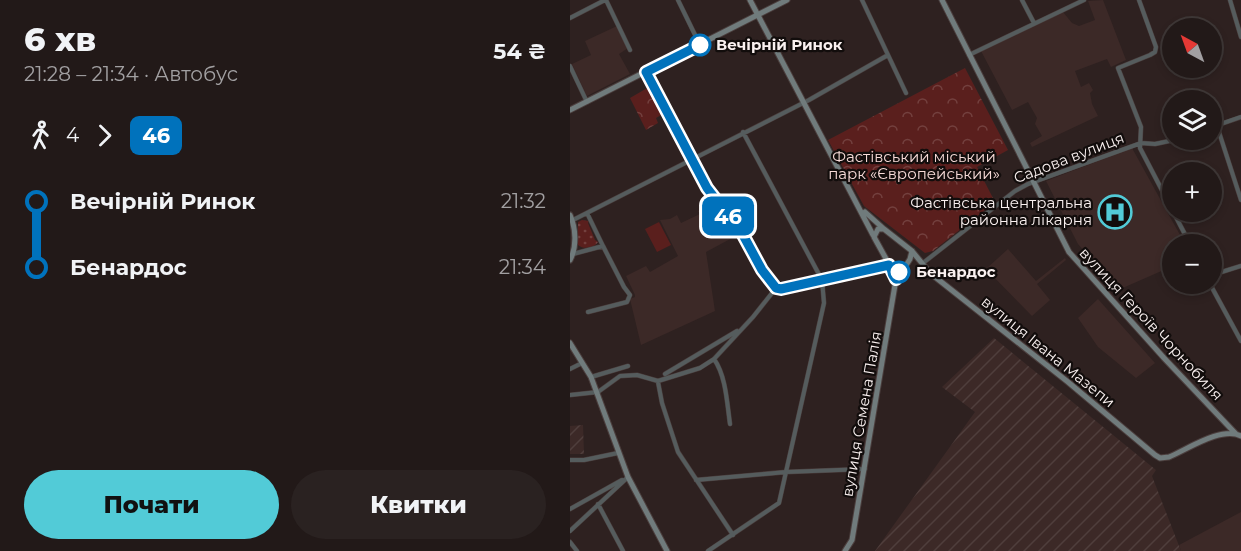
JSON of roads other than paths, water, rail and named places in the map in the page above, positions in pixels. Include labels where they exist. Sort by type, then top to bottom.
[{"type":"street","points":[[570,18],[606,0],[630,50]]},
{"type":"street","points":[[678,0],[700,45]]},
{"type":"street","points":[[750,0],[861,208],[896,279]]},
{"type":"street","points":[[570,110],[787,0]]},
{"type":"street","points":[[862,0],[906,93]]},
{"type":"street","name":"вулиця Героїв Чорнобиля","points":[[942,0],[1068,252],[1239,435]]},
{"type":"street","points":[[1022,0],[1034,23]]},
{"type":"street","points":[[969,54],[1084,0]]},
{"type":"street","points":[[1140,0],[1156,47],[1150,55],[1118,68],[1141,128],[1138,144],[1185,234]]},
{"type":"street","points":[[1230,0],[1241,37]]},
{"type":"street","points":[[603,246],[572,257],[575,234],[571,217],[586,213],[804,102],[888,55]]},
{"type":"street","points":[[570,66],[587,102]]},
{"type":"street","points":[[646,72],[707,188],[742,233],[762,270],[776,288],[781,289],[889,265],[907,266],[923,263]]},
{"type":"street","points":[[1222,124],[1241,117]]},
{"type":"street","points":[[708,551],[779,503],[824,303],[822,280],[743,132]]},
{"type":"street","name":"Садова вулиця","points":[[923,263],[1015,191],[1138,144],[1162,143]]},
{"type":"street","points":[[1222,147],[1241,200]]},
{"type":"street","points":[[861,208],[884,229]]},
{"type":"street","points":[[586,213],[630,295],[627,302],[588,312]]},
{"type":"street","points":[[874,236],[878,229],[884,229]]},
{"type":"street","name":"вулиця Івана Мазепи","points":[[884,229],[912,251],[930,273],[1160,458],[1172,456],[1224,433],[1239,435]]},
{"type":"street","name":"вулиця Семена Палія","points":[[847,550],[852,540],[865,469],[896,279],[907,266],[912,251]]},
{"type":"street","points":[[1222,271],[1241,266]]},
{"type":"street","points":[[570,395],[598,392],[620,376],[629,374],[658,381],[700,368],[714,359],[776,288]]},
{"type":"street","points":[[1215,294],[1241,341]]},
{"type":"street","points":[[665,374],[741,329]]},
{"type":"street","points":[[570,343],[598,392],[628,477],[667,551]]},
{"type":"street","points":[[714,359],[719,365],[730,424]]},
{"type":"street","points":[[570,369],[582,363]]},
{"type":"street","points":[[591,377],[628,366]]},
{"type":"street","points":[[658,381],[662,403],[678,452],[733,536]]},
{"type":"street","points":[[570,460],[584,460],[618,453]]},
{"type":"street","points":[[696,480],[786,472],[865,469]]},
{"type":"street","points":[[570,531],[628,477]]},
{"type":"street","points":[[570,509],[628,477]]},
{"type":"street","points":[[598,504],[623,551]]},
{"type":"street","points":[[570,542],[577,551]]},
{"type":"place","name":"Вечірній Ринок","points":[[700,45]]},
{"type":"place","name":"Фастівська центральна районна лікарня","points":[[1115,212]]},
{"type":"place","name":"Бенардос","points":[[899,272]]},
{"type":"park label","name":"Фастівський міський парк «Європейський»","points":[[914,166]]}]
